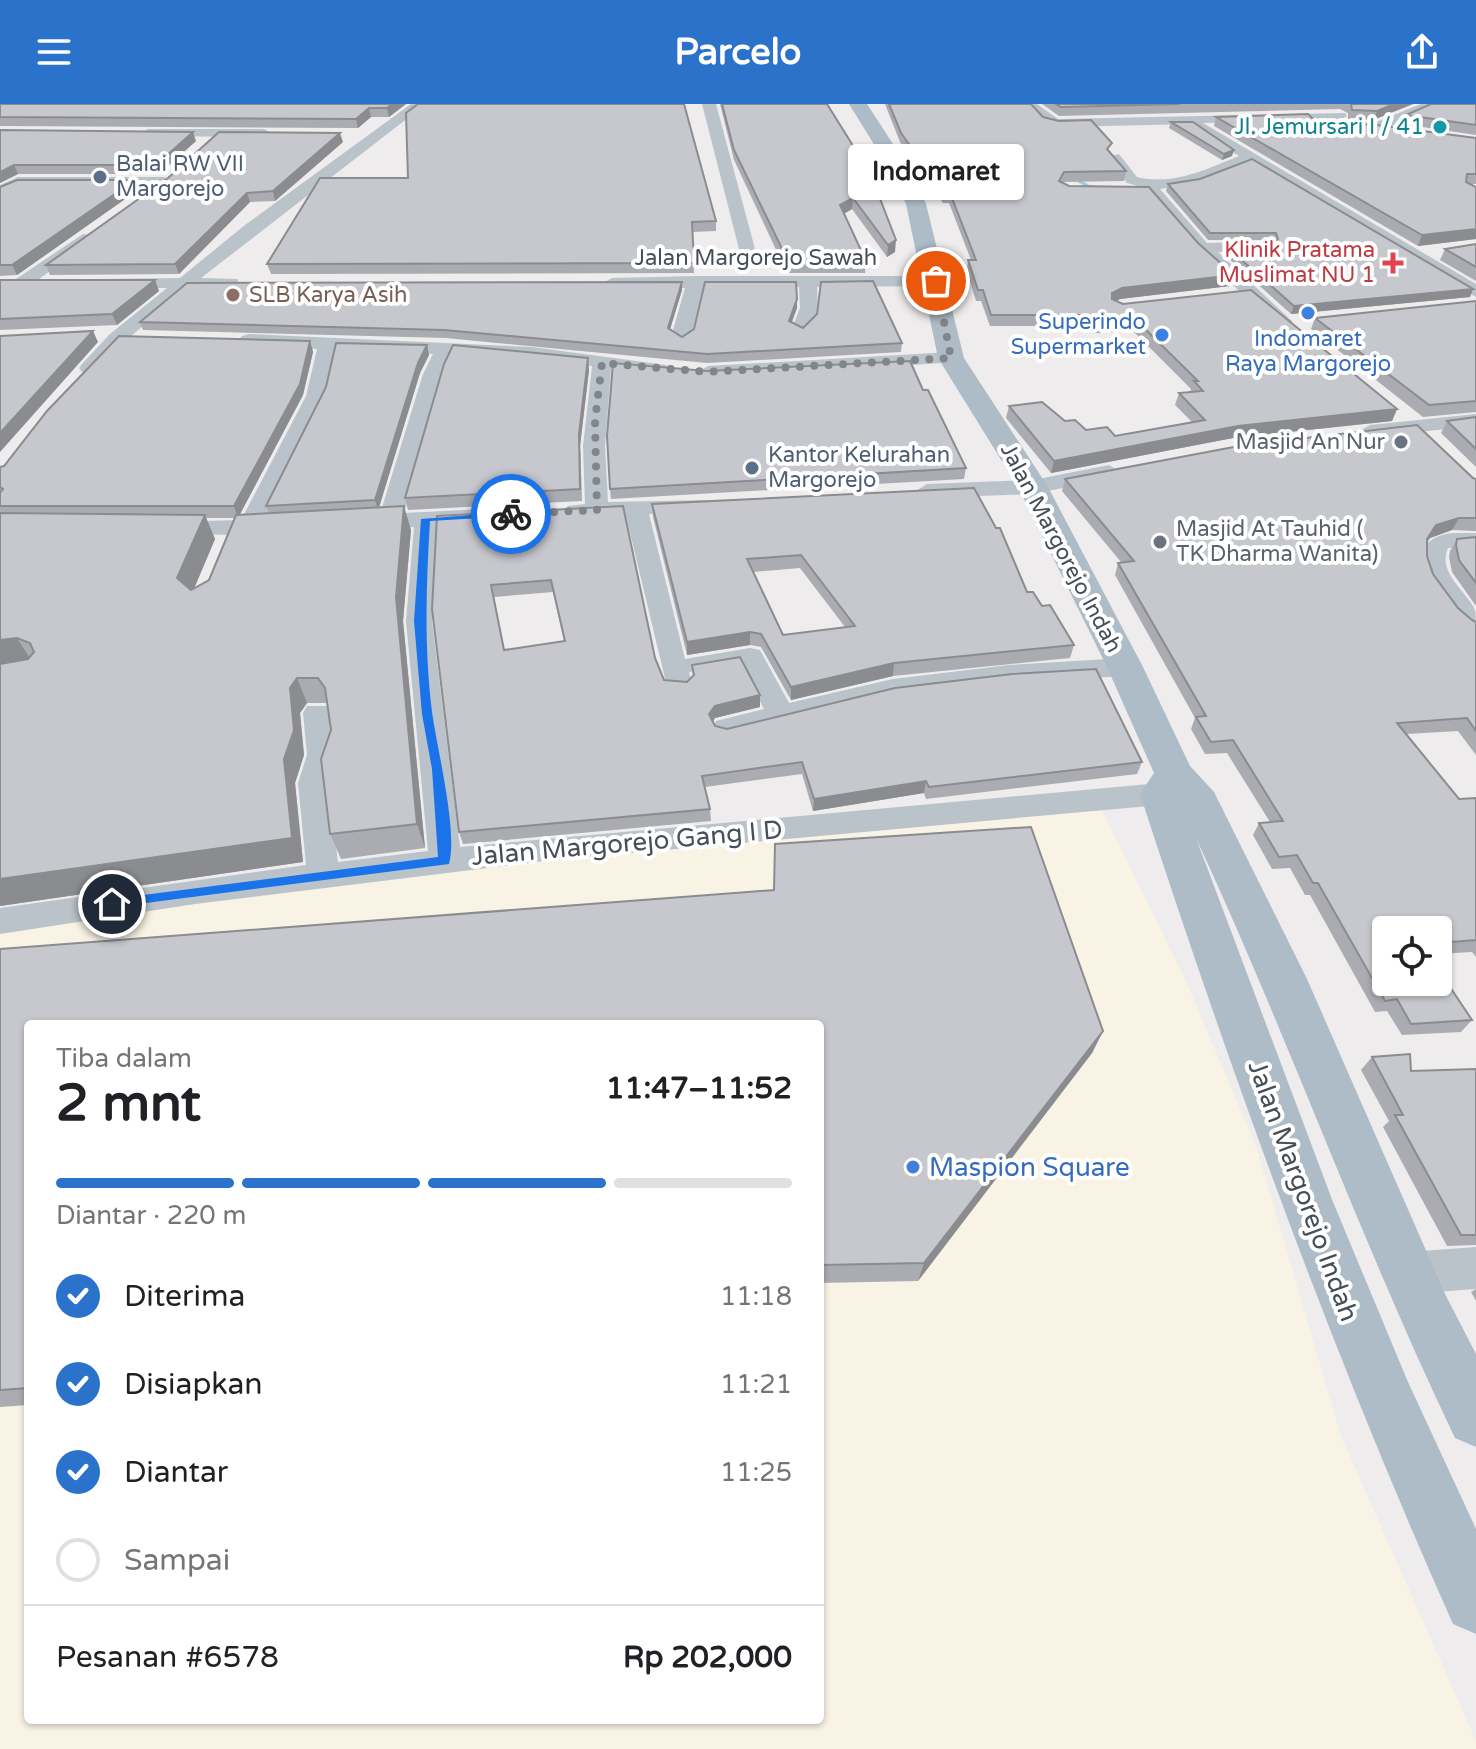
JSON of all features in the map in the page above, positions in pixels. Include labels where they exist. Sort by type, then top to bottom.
[{"type":"main road","name":"Jalan Margorejo Indah","points":[[858,104],[900,170],[916,204],[936,281],[951,358],[1033,487],[1125,667],[1352,1325],[1415,1474],[1476,1601]]},
{"type":"main road","name":"Jalan Margorejo Indah","points":[[1167,784],[1194,792],[1284,979],[1408,1273],[1476,1417]]},
{"type":"street","points":[[75,383],[120,335],[183,283],[374,135],[419,104]]},
{"type":"street","points":[[709,104],[747,249]]},
{"type":"street","points":[[1029,104],[1047,120],[1123,123],[1340,116],[1407,133]]},
{"type":"street","points":[[1215,104],[1234,118]]},
{"type":"street","points":[[1323,104],[1340,116]]},
{"type":"street","points":[[1433,104],[1376,127],[1269,124],[1201,127],[1476,292]]},
{"type":"street","points":[[126,133],[277,134]]},
{"type":"street","points":[[197,155],[218,133]]},
{"type":"street","points":[[351,135],[374,135]]},
{"type":"street","points":[[1227,144],[1258,142]]},
{"type":"street","points":[[1114,157],[1132,180],[1152,187],[1203,248],[1251,292],[1295,326]]},
{"type":"street","points":[[1116,189],[1152,187],[1189,180],[1255,160]]},
{"type":"street","points":[[0,191],[21,182],[169,178],[138,201]]},
{"type":"street","points":[[22,283],[99,228]]},
{"type":"street","points":[[1203,248],[1265,245]]},
{"type":"street","points":[[1413,255],[1446,250]]},
{"type":"street","points":[[681,337],[696,281]]},
{"type":"street","points":[[792,366],[797,329],[809,308],[808,281]]},
{"type":"street","name":"Jalan Margorejo Sawah","points":[[597,283],[936,281]]},
{"type":"street","points":[[0,283],[51,283]]},
{"type":"street","points":[[95,283],[257,283]]},
{"type":"street","points":[[1223,294],[1251,292]]},
{"type":"street","points":[[93,334],[147,338]]},
{"type":"street","points":[[223,339],[446,347],[532,353],[685,371],[951,358]]},
{"type":"street","points":[[237,536],[316,396],[328,341]]},
{"type":"street","points":[[390,521],[433,374],[446,347]]},
{"type":"street","points":[[597,510],[595,421],[602,363]]},
{"type":"street","points":[[1395,410],[1436,445]]},
{"type":"street","points":[[1344,434],[1476,420]]},
{"type":"street","points":[[907,491],[1033,487],[1126,469]]},
{"type":"street","points":[[550,512],[720,504]]},
{"type":"street","points":[[636,508],[676,677],[750,656],[782,716]]},
{"type":"street","points":[[343,523],[503,515]]},
{"type":"street","points":[[426,519],[419,621],[427,714],[438,769],[445,861]]},
{"type":"street","points":[[142,528],[237,536],[296,525]]},
{"type":"street","points":[[1476,540],[1441,542],[1433,548],[1431,558],[1448,594],[1476,628]]},
{"type":"street","points":[[726,728],[860,695],[937,681],[1125,667]]},
{"type":"street","points":[[317,713],[322,755],[313,783],[323,876]]},
{"type":"street","name":"Jalan Margorejo Gang I D","points":[[0,921],[445,861],[1167,784]]},
{"type":"street","points":[[1408,1273],[1476,1268]]},
{"type":"shaded area","points":[[1093,792],[1185,979],[1257,1149],[1341,1436],[1476,1741],[1476,1749],[0,1749],[0,915]]},
{"type":"building","points":[[0,104],[392,104],[387,108],[369,108],[356,119],[0,117]]},
{"type":"building","points":[[418,104],[684,104],[716,221],[692,222],[694,263],[267,264],[320,178],[408,178],[406,113]]},
{"type":"building","points":[[722,104],[827,104],[870,173],[896,240],[888,245],[853,198],[840,205],[866,261],[788,261],[734,150]]},
{"type":"building","points":[[889,104],[1031,104],[1043,117],[1059,121],[1091,120],[1112,143],[1107,149],[1126,171],[1064,172],[1059,181],[1069,186],[1149,187],[1198,243],[1234,275],[1122,288],[1112,293],[1112,299],[1123,304],[1251,290],[1397,409],[1238,426],[1054,461],[1009,406],[1042,402],[1065,421],[1075,420],[1086,430],[1107,427],[1115,436],[1205,420],[1179,393],[1203,391],[1194,381],[1198,381],[1135,319],[1095,322],[1089,315],[991,315],[983,290],[978,290],[968,260],[976,260],[950,193],[944,193],[901,133]]},
{"type":"building","points":[[1056,104],[1180,104],[1061,107]]},
{"type":"building","points":[[1351,104],[1394,104],[1377,111],[1352,110]]},
{"type":"building","points":[[1431,104],[1476,104],[1476,125],[1406,115]]},
{"type":"building","points":[[1308,114],[1317,123],[1377,125],[1476,138],[1476,174],[1467,174],[1466,182],[1476,187],[1476,229],[1422,235],[1216,117]]},
{"type":"building","points":[[1171,122],[1193,122],[1234,150],[1224,154]]},
{"type":"building","points":[[0,130],[193,132],[156,165],[14,165],[0,172]]},
{"type":"building","points":[[219,132],[340,133],[273,191],[247,193],[175,264],[46,265],[168,178]]},
{"type":"building","points":[[1252,159],[1473,289],[1294,306],[1228,248],[1268,246],[1278,239],[1276,233],[1210,233],[1168,184],[1200,179]]},
{"type":"building","points":[[17,180],[135,180],[12,265],[0,265],[0,187]]},
{"type":"building","points":[[1476,244],[1476,267],[1445,249]]},
{"type":"building","points":[[0,280],[155,280],[112,314],[0,319]]},
{"type":"building","points":[[873,281],[902,343],[707,354],[444,330],[140,322],[187,283],[682,282],[668,328],[682,337],[694,329],[705,282],[796,282],[797,299],[789,321],[803,328],[817,314],[821,282]]},
{"type":"building","points":[[1476,301],[1476,401],[1429,405],[1315,318]]},
{"type":"building","points":[[93,331],[0,433],[0,336]]},
{"type":"building","points":[[119,336],[310,341],[300,384],[234,506],[0,506],[3,489],[0,487],[0,467],[4,466],[47,411]]},
{"type":"building","points":[[336,343],[427,345],[418,363],[375,500],[266,506],[326,387]]},
{"type":"building","points":[[453,345],[588,358],[579,434],[580,489],[405,498],[444,364]]},
{"type":"building","points":[[910,361],[923,390],[928,390],[966,468],[610,489],[607,436],[613,363],[707,371]]},
{"type":"building","points":[[1476,417],[1476,449],[1447,421]]},
{"type":"building","points":[[1417,425],[1476,479],[1476,518],[1459,518],[1436,525],[1427,539],[1427,556],[1433,574],[1458,608],[1476,622],[1476,731],[1467,718],[1397,723],[1459,799],[1476,798],[1476,940],[1452,942],[1452,916],[1372,916],[1372,978],[1318,883],[1313,883],[1297,855],[1279,857],[1259,823],[1283,821],[1233,740],[1211,742],[1196,717],[1206,716],[1118,563],[1134,561],[1065,479],[1239,446]]},
{"type":"building","points":[[974,488],[996,528],[1000,528],[1027,592],[1033,592],[1042,606],[1050,605],[1074,645],[894,663],[791,687],[761,634],[750,632],[687,642],[652,504]],"holes":[[[801,555],[855,626],[783,635],[747,559]]]},
{"type":"building","points":[[404,506],[396,597],[417,824],[330,834],[321,759],[331,730],[325,688],[318,678],[297,678],[290,688],[294,730],[284,759],[292,838],[0,879],[0,664],[28,659],[34,652],[30,643],[17,638],[0,640],[0,513],[205,515],[177,578],[191,590],[209,580],[236,515]]},
{"type":"building","points":[[623,506],[655,658],[664,680],[687,682],[694,675],[692,665],[740,657],[760,695],[715,706],[709,714],[715,726],[727,729],[895,688],[1012,674],[1096,669],[1142,762],[929,787],[926,781],[814,799],[802,762],[702,776],[710,809],[459,832],[432,609],[437,516]],"holes":[[[551,580],[565,641],[504,650],[491,585]]]},
{"type":"building","points":[[1476,537],[1476,583],[1459,560],[1456,545],[1457,539]]},
{"type":"building","name":"Maspion Square","points":[[1031,827],[1103,1031],[924,1263],[824,1265],[824,1020],[24,1020],[24,1388],[0,1390],[0,949],[774,890],[775,844]]},
{"type":"building","points":[[1452,990],[1472,1020],[1411,1024],[1397,999],[1385,1001],[1382,996],[1452,996]]},
{"type":"building","points":[[1410,1054],[1411,1071],[1476,1069],[1476,1235],[1461,1235],[1395,1115],[1403,1115],[1372,1057]]},
{"type":"waterway","points":[[1070,175],[1088,186],[1107,188]]},
{"type":"way so far","points":[[511,514],[597,510],[594,446],[596,396],[602,363],[707,372],[896,358],[951,358],[936,281]]},
{"type":"place","name":"Jl. Jemursari I / 41","points":[[1440,127]]},
{"type":"place","name":"Balai RW VII Margorejo","points":[[100,177]]},
{"type":"place","name":"Klinik Pratama Muslimat NU 1","points":[[1393,263]]},
{"type":"place","name":"Indomaret","points":[[936,281]]},
{"type":"place","name":"SLB Karya Asih","points":[[233,295]]},
{"type":"place","name":"Indomaret Raya Margorejo","points":[[1308,313]]},
{"type":"place","name":"Superindo Supermarket","points":[[1162,335]]},
{"type":"place","name":"Masjid An Nur","points":[[1401,442]]},
{"type":"place","name":"Kantor Kelurahan Margorejo","points":[[752,468]]},
{"type":"place","name":"Masjid At Tauhid ( TK Dharma Wanita)","points":[[1160,542]]},
{"type":"place","name":"Maspion Square","points":[[913,1167]]},
{"type":"route","points":[[112,904],[445,861],[438,769],[427,714],[419,621],[426,519],[511,514]]}]
